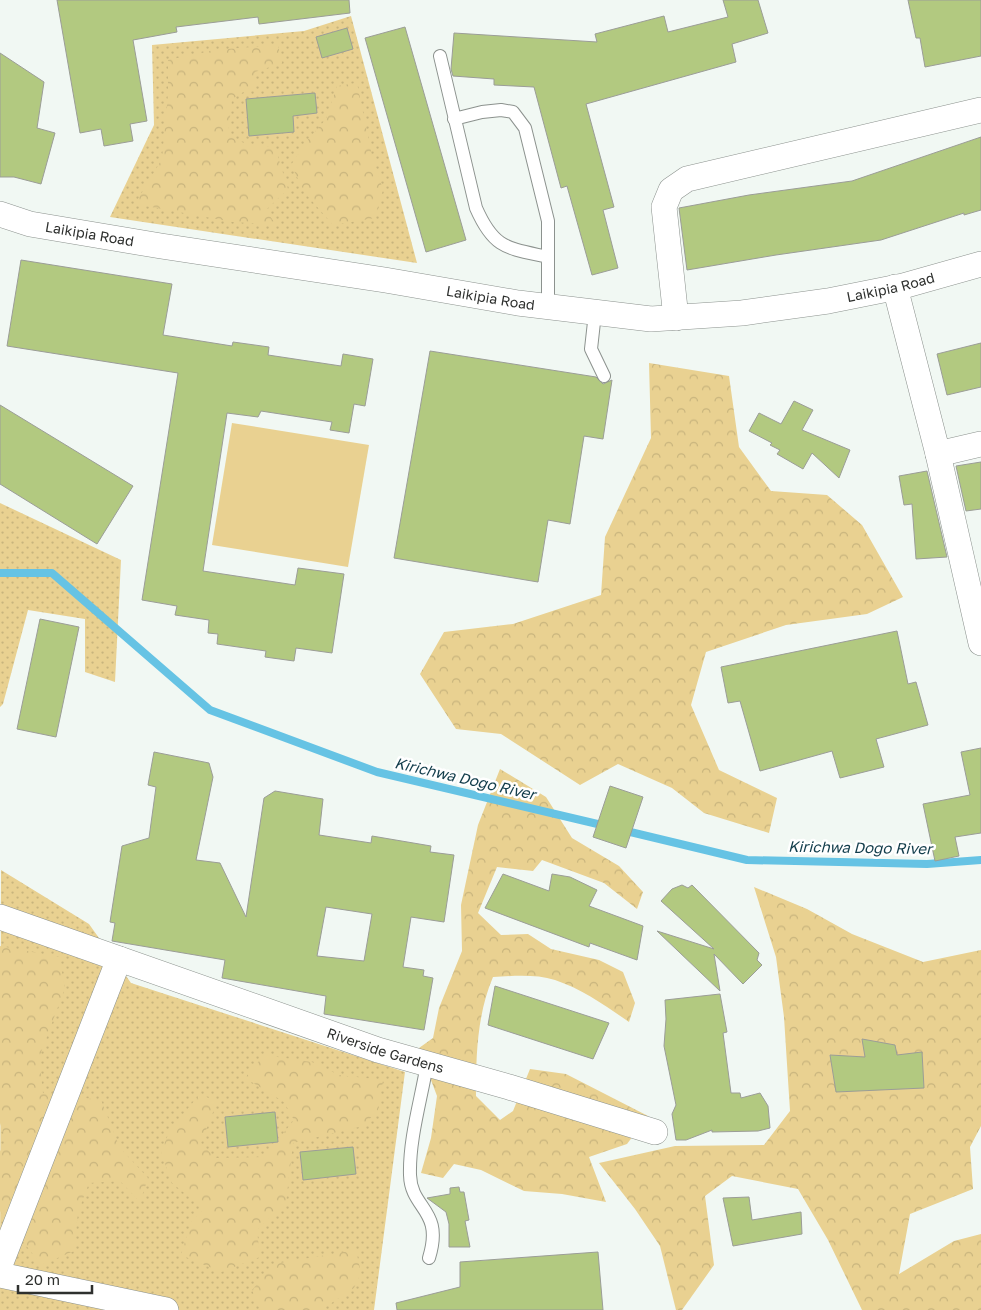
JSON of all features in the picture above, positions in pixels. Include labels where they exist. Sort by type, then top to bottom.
[{"type":"street","points":[[676,318],[664,207],[671,190],[687,179],[981,110]]},
{"type":"street","name":"Laikipia Road","points":[[0,214],[30,224],[78,233],[548,307],[651,319],[742,313],[828,301],[895,287],[981,264]]},
{"type":"street","points":[[895,287],[938,454],[981,643]]},
{"type":"street","points":[[938,454],[981,444]]},
{"type":"street","name":"Riverside Gardens","points":[[0,917],[378,1050],[655,1132]]},
{"type":"street","points":[[0,1265],[119,959]]},
{"type":"street","points":[[0,1275],[166,1310]]},
{"type":"lane","points":[[440,56],[476,208],[484,228],[500,244],[548,257]]},
{"type":"lane","points":[[454,119],[501,110],[513,112],[525,128],[548,221],[548,307]]},
{"type":"lane","points":[[595,313],[591,349],[604,376]]},
{"type":"lane","points":[[427,1064],[411,1155],[410,1176],[419,1200],[429,1214],[433,1225],[434,1244],[430,1258]]},
{"type":"green space","points":[[351,16],[417,263],[110,217],[154,125],[152,45],[304,31]]},
{"type":"green space","points":[[278,45],[282,63],[255,72],[255,85],[232,99],[228,135],[246,144],[275,147],[288,189],[266,210],[276,225],[233,222],[135,204],[162,159],[168,94],[168,60],[214,50]]},
{"type":"green space","points":[[357,83],[371,151],[383,190],[375,218],[333,225],[305,193],[291,165],[306,142],[326,119],[337,86]]},
{"type":"green space","points":[[649,363],[729,376],[739,447],[771,491],[827,495],[862,525],[903,597],[867,614],[786,625],[706,652],[691,705],[719,770],[777,798],[769,833],[704,813],[672,788],[618,764],[580,785],[501,734],[456,729],[420,674],[444,632],[513,624],[601,595],[605,537],[651,438]]},
{"type":"green space","points":[[232,423],[369,445],[348,567],[212,545]]},
{"type":"green space","points":[[0,503],[121,560],[115,682],[85,672],[85,619],[28,610],[3,704],[0,707]]},
{"type":"green space","points":[[500,769],[546,797],[572,838],[619,866],[643,892],[637,909],[604,883],[542,860],[533,871],[497,867],[478,913],[501,935],[528,934],[551,949],[599,960],[623,972],[635,1003],[629,1022],[584,993],[555,980],[532,976],[493,977],[484,1006],[477,1050],[476,1096],[500,1120],[513,1111],[530,1069],[566,1074],[648,1116],[627,1144],[589,1157],[606,1202],[562,1194],[524,1191],[481,1170],[454,1164],[443,1178],[421,1173],[431,1138],[437,1096],[419,1048],[433,1038],[439,1008],[462,951],[461,905],[478,825]]},
{"type":"green space","points":[[1,870],[89,924],[131,983],[405,1072],[374,1310],[0,1310]]},
{"type":"green space","points":[[754,887],[807,909],[852,934],[923,962],[981,950],[981,1126],[970,1147],[973,1189],[910,1214],[899,1274],[954,1241],[981,1234],[981,1310],[862,1310],[828,1240],[798,1189],[732,1176],[705,1196],[714,1265],[682,1310],[676,1310],[660,1246],[635,1209],[599,1163],[675,1146],[764,1145],[790,1111],[784,1017],[776,957]]},
{"type":"green space","points":[[0,946],[59,957],[65,988],[39,1058],[43,1093],[101,1100],[120,1148],[148,1178],[140,1202],[120,1181],[89,1183],[78,1212],[74,1251],[41,1265],[0,1211],[0,1151],[7,1144],[0,1123]]},
{"type":"green space","points":[[264,1055],[312,1062],[339,1075],[383,1080],[378,1110],[363,1126],[293,1143],[286,1202],[257,1230],[260,1257],[221,1272],[181,1255],[191,1222],[204,1209],[172,1183],[161,1152],[170,1130],[200,1094],[217,1102],[201,1143],[215,1158],[264,1157],[294,1120],[284,1102],[245,1078]]},
{"type":"green space","points":[[356,1250],[361,1273],[354,1288],[321,1310],[260,1310],[252,1290],[274,1264]]},
{"type":"building","points":[[57,0],[349,0],[350,13],[259,24],[258,17],[176,27],[177,32],[133,40],[147,121],[130,124],[133,141],[104,146],[101,129],[80,133]]},
{"type":"building","points":[[723,0],[758,0],[768,33],[732,44],[736,62],[586,104],[614,207],[603,210],[618,268],[592,275],[567,186],[561,188],[534,87],[494,85],[494,79],[453,76],[451,69],[454,33],[597,42],[595,34],[664,16],[668,32],[728,17]]},
{"type":"building","points":[[908,0],[981,0],[981,56],[925,67],[920,38],[916,38]]},
{"type":"building","points":[[405,27],[466,240],[426,252],[365,38]]},
{"type":"building","points":[[347,28],[353,49],[322,58],[316,37]]},
{"type":"building","points":[[0,53],[44,82],[37,128],[55,133],[41,184],[14,177],[0,177]]},
{"type":"building","points":[[315,93],[317,113],[293,116],[294,132],[249,136],[246,99]]},
{"type":"building","points":[[981,137],[981,210],[964,215],[964,213],[881,240],[687,270],[679,208],[749,195],[852,181]]},
{"type":"building","points":[[21,260],[172,284],[163,335],[232,346],[233,342],[269,347],[268,355],[341,366],[343,354],[373,359],[365,406],[354,404],[349,433],[330,430],[332,422],[261,411],[258,417],[227,413],[203,571],[295,585],[298,568],[344,574],[332,653],[296,648],[294,661],[265,657],[266,651],[217,644],[218,634],[208,633],[209,620],[175,615],[177,606],[142,600],[178,373],[7,346]]},
{"type":"building","points":[[981,343],[981,387],[947,395],[937,354]]},
{"type":"building","points":[[430,351],[596,377],[603,384],[612,380],[603,439],[584,436],[570,524],[548,520],[538,582],[394,558]]},
{"type":"building","points":[[794,401],[813,410],[802,430],[850,450],[839,478],[812,453],[803,469],[777,454],[780,450],[770,445],[772,443],[749,431],[759,413],[781,424]]},
{"type":"building","points":[[0,405],[133,486],[97,544],[0,484]]},
{"type":"building","points":[[981,462],[981,509],[966,511],[956,466]]},
{"type":"building","points":[[927,471],[947,557],[916,559],[912,504],[904,505],[899,476]]},
{"type":"building","points":[[40,619],[79,627],[56,737],[17,729]]},
{"type":"building","points":[[897,631],[908,684],[916,682],[928,725],[876,739],[884,767],[840,778],[832,751],[760,771],[740,701],[728,703],[721,667]]},
{"type":"building","points":[[981,748],[981,833],[955,837],[959,856],[935,861],[923,804],[970,795],[961,752]]},
{"type":"building","points":[[154,752],[209,763],[213,777],[196,860],[220,863],[246,917],[264,798],[275,791],[323,799],[319,835],[371,843],[372,836],[431,846],[430,852],[454,855],[444,922],[411,917],[403,967],[424,970],[423,976],[433,978],[424,1030],[324,1014],[326,996],[222,978],[225,960],[112,941],[115,923],[110,922],[122,846],[149,838],[156,787],[148,785]],"holes":[[[326,907],[372,914],[364,961],[317,956]]]},
{"type":"building","points":[[610,786],[643,797],[626,848],[593,837]]},
{"type":"building","points":[[503,874],[549,891],[552,874],[570,877],[597,890],[589,906],[643,926],[637,960],[590,943],[589,947],[485,908]]},
{"type":"building","points":[[682,885],[688,888],[692,885],[759,953],[757,960],[762,965],[743,984],[714,954],[720,991],[657,931],[714,949],[661,901],[672,889]]},
{"type":"building","points":[[495,986],[609,1023],[593,1059],[488,1025]]},
{"type":"building","points":[[720,994],[727,1032],[723,1033],[731,1093],[740,1093],[741,1098],[760,1093],[768,1106],[770,1128],[758,1131],[712,1132],[712,1130],[686,1140],[676,1140],[672,1114],[676,1105],[664,1046],[665,1000]]},
{"type":"building","points":[[862,1039],[895,1045],[897,1055],[922,1052],[924,1088],[836,1092],[830,1055],[865,1057]]},
{"type":"building","points":[[275,1112],[278,1142],[228,1147],[225,1117]]},
{"type":"building","points":[[353,1147],[356,1174],[303,1180],[300,1152]]},
{"type":"building","points":[[459,1187],[460,1192],[464,1192],[469,1220],[465,1221],[470,1247],[449,1247],[449,1224],[446,1212],[427,1198],[450,1194],[450,1188]]},
{"type":"building","points":[[749,1197],[752,1220],[801,1212],[802,1234],[733,1246],[723,1198]]},
{"type":"building","points":[[598,1252],[603,1310],[397,1310],[396,1303],[460,1287],[460,1262]]},
{"type":"waterway","name":"Kirichwa Dogo River","points":[[0,573],[52,573],[210,710],[377,772],[606,826]]},
{"type":"waterway","name":"Kirichwa Dogo River","points":[[622,830],[747,860],[927,864],[981,860]]}]
